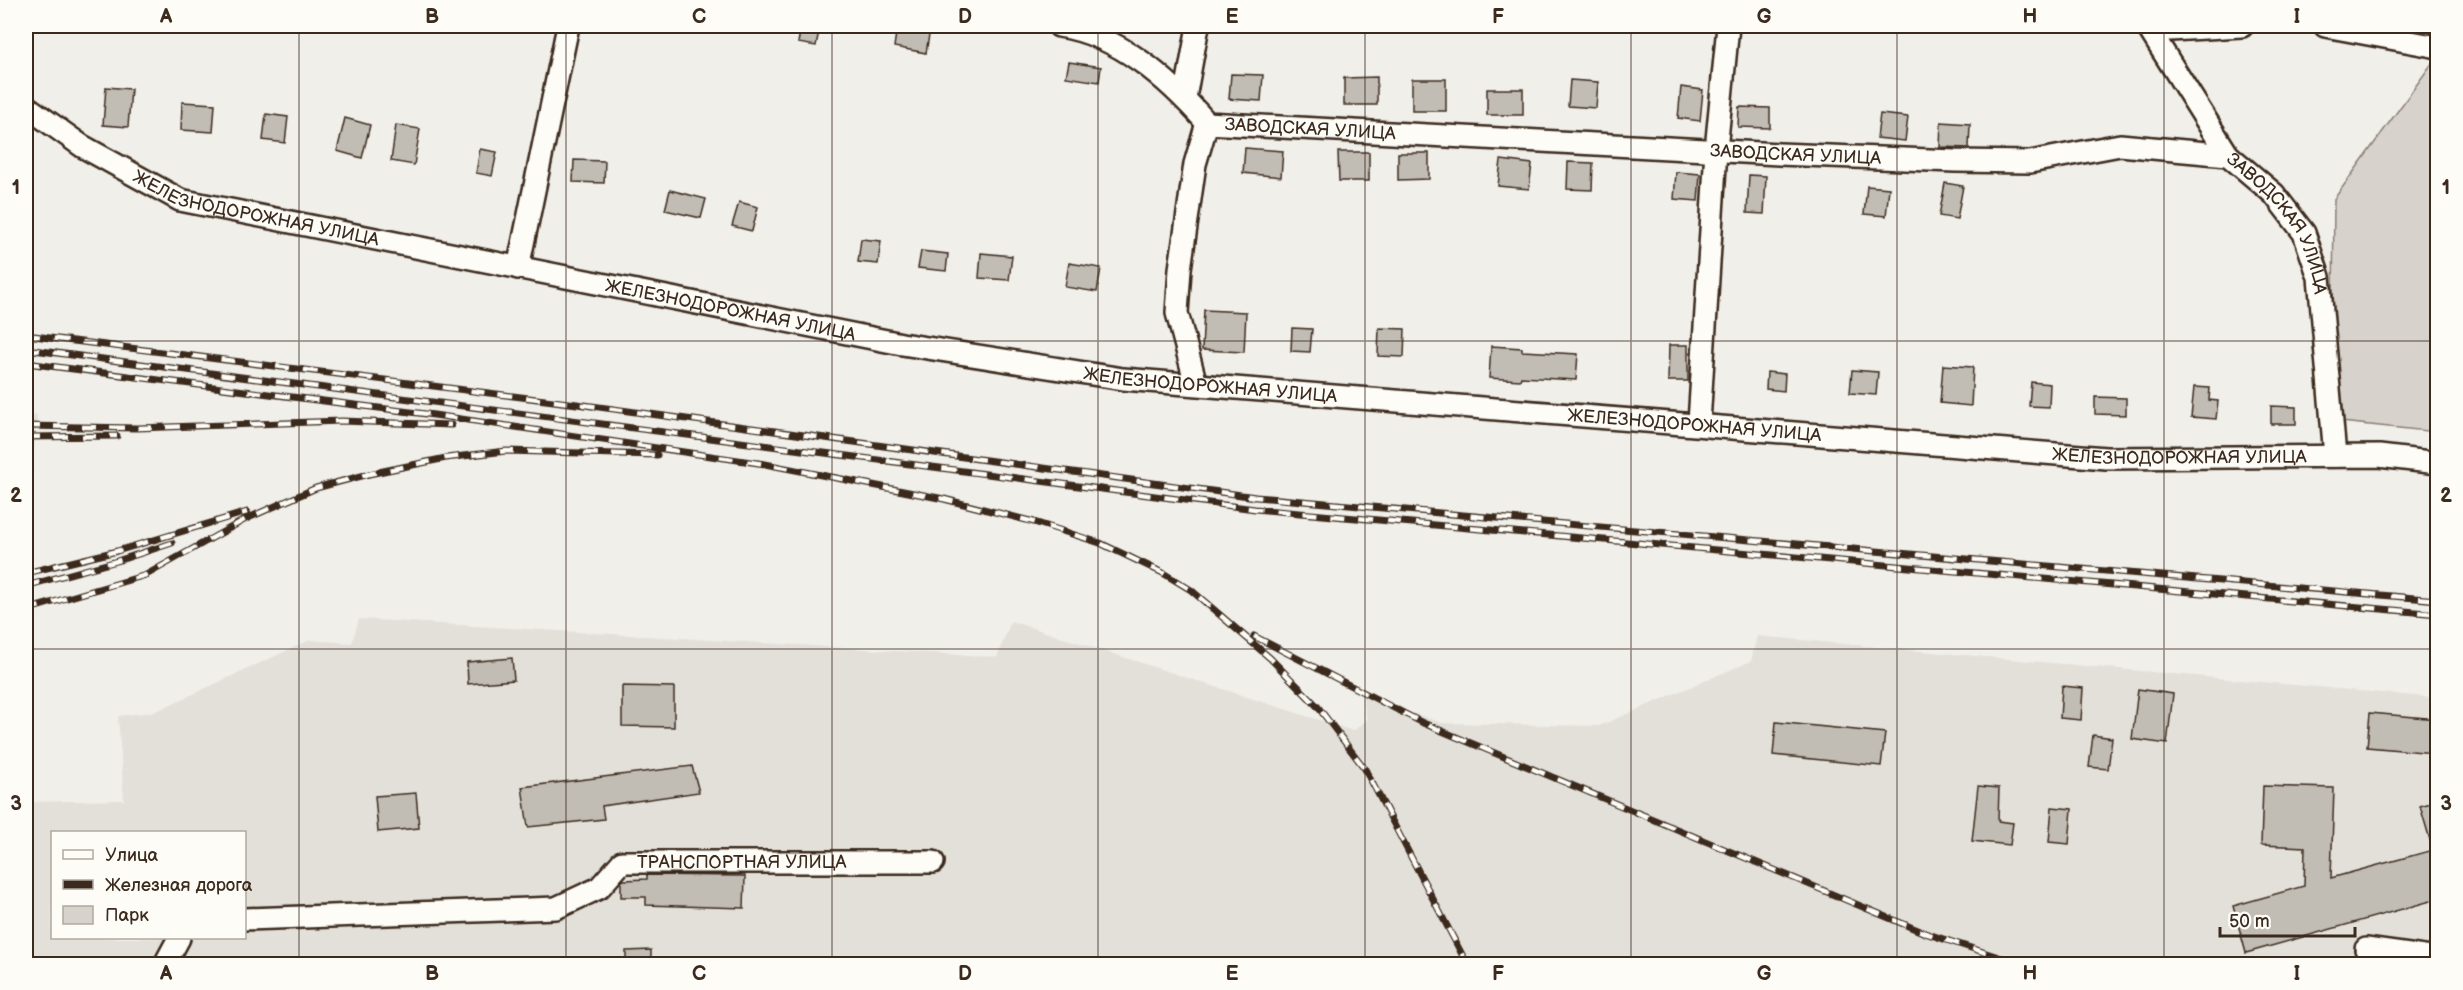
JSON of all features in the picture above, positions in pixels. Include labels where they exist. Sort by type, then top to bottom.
[{"type":"street","points":[[518,268],[568,26]]},
{"type":"street","name":"ЗАВОДСКАЯ УЛИЦА","points":[[1059,26],[1079,29],[1119,45],[1185,98],[1207,123],[1966,161],[2030,162],[2120,145],[2228,155],[2274,194],[2304,233],[2319,277],[2335,456]]},
{"type":"street","points":[[1185,98],[1198,26]]},
{"type":"street","points":[[1699,423],[1716,150],[1728,26]]},
{"type":"street","points":[[2150,28],[2242,26]]},
{"type":"street","points":[[2325,26],[2438,47]]},
{"type":"street","points":[[2150,28],[2228,155]]},
{"type":"street","name":"ЖЕЛЕЗНОДОРОЖНАЯ УЛИЦА","points":[[26,106],[82,146],[180,200],[902,344],[1123,379],[1699,423],[2106,458],[2379,456],[2438,464]]},
{"type":"street","points":[[1196,384],[1177,313],[1180,269],[1195,164],[1207,123]]},
{"type":"street","name":"ТРАНСПОРТНАЯ УЛИЦА","points":[[246,919],[556,908],[598,888],[622,862],[933,862]]},
{"type":"street","points":[[165,964],[178,939]]},
{"type":"street","points":[[2366,950],[2438,959]]},
{"type":"shaded area","points":[[26,414],[37,415],[26,555]]},
{"type":"shaded area","points":[[359,619],[997,657],[1011,621],[1353,731],[1367,720],[1362,696],[1442,723],[1599,726],[1751,661],[1757,636],[2437,698],[2437,964],[26,964],[26,802],[124,800],[118,716],[154,712],[310,640],[352,643]]},
{"type":"green space","points":[[2433,62],[2437,62],[2437,432],[2332,421],[2334,199]]},
{"type":"building","points":[[801,26],[820,26],[816,46],[798,43]]},
{"type":"building","points":[[897,26],[930,29],[926,53],[894,47]]},
{"type":"building","points":[[1069,62],[1101,67],[1099,82],[1066,77]]},
{"type":"building","points":[[1231,74],[1263,75],[1261,101],[1229,99]]},
{"type":"building","points":[[1377,77],[1377,105],[1344,105],[1344,78]]},
{"type":"building","points":[[1412,79],[1446,79],[1446,111],[1412,111]]},
{"type":"building","points":[[1570,80],[1598,82],[1596,108],[1568,106]]},
{"type":"building","points":[[106,87],[131,89],[128,127],[103,125]]},
{"type":"building","points":[[1681,87],[1703,90],[1700,121],[1678,118]]},
{"type":"building","points":[[1487,89],[1523,89],[1523,115],[1487,115]]},
{"type":"building","points":[[182,102],[215,104],[213,132],[181,130]]},
{"type":"building","points":[[1739,107],[1770,108],[1770,128],[1738,127]]},
{"type":"building","points":[[266,114],[288,117],[285,143],[263,140]]},
{"type":"building","points":[[1880,114],[1908,117],[1905,141],[1877,138]]},
{"type":"building","points":[[345,118],[370,125],[362,158],[337,151]]},
{"type":"building","points":[[1941,122],[1970,124],[1969,148],[1940,147]]},
{"type":"building","points":[[396,125],[420,129],[414,165],[391,161]]},
{"type":"building","points":[[1245,148],[1283,151],[1281,177],[1243,173]]},
{"type":"building","points":[[480,149],[497,152],[492,176],[476,173]]},
{"type":"building","points":[[1338,152],[1369,152],[1369,181],[1339,181]]},
{"type":"building","points":[[1398,153],[1429,153],[1429,179],[1398,180]]},
{"type":"building","points":[[574,160],[605,161],[604,183],[573,182]]},
{"type":"building","points":[[1501,160],[1532,164],[1529,189],[1498,186]]},
{"type":"building","points":[[1568,162],[1593,163],[1592,190],[1567,189]]},
{"type":"building","points":[[1676,172],[1700,174],[1698,201],[1674,199]]},
{"type":"building","points":[[1749,175],[1766,176],[1764,214],[1747,213]]},
{"type":"building","points":[[1945,183],[1963,186],[1957,219],[1939,216]]},
{"type":"building","points":[[1867,186],[1889,188],[1886,216],[1864,214]]},
{"type":"building","points":[[670,190],[706,199],[701,218],[665,210]]},
{"type":"building","points":[[739,202],[758,207],[752,231],[732,226]]},
{"type":"building","points":[[861,239],[881,241],[878,264],[858,262]]},
{"type":"building","points":[[921,251],[948,254],[946,271],[918,268]]},
{"type":"building","points":[[981,253],[1012,256],[1009,280],[979,278]]},
{"type":"building","points":[[1069,263],[1101,268],[1097,292],[1065,287]]},
{"type":"building","points":[[1204,310],[1246,312],[1244,352],[1202,350]]},
{"type":"building","points":[[1292,328],[1312,329],[1310,352],[1291,351]]},
{"type":"building","points":[[1379,328],[1405,329],[1404,357],[1378,356]]},
{"type":"building","points":[[1669,345],[1688,345],[1688,381],[1668,381]]},
{"type":"building","points":[[1491,346],[1522,348],[1522,351],[1578,354],[1576,380],[1489,378]]},
{"type":"building","points":[[1943,365],[1973,367],[1971,406],[1940,403]]},
{"type":"building","points":[[1852,370],[1878,372],[1876,395],[1850,393]]},
{"type":"building","points":[[1767,372],[1785,374],[1784,391],[1766,389]]},
{"type":"building","points":[[2031,382],[2050,384],[2049,407],[2029,406]]},
{"type":"building","points":[[2194,387],[2210,388],[2209,400],[2218,401],[2216,419],[2191,417]]},
{"type":"building","points":[[2095,397],[2126,398],[2126,415],[2095,414]]},
{"type":"building","points":[[2271,406],[2296,407],[2296,424],[2271,424]]},
{"type":"building","points":[[512,658],[514,680],[468,684],[467,662]]},
{"type":"building","points":[[622,686],[674,687],[674,727],[622,726]]},
{"type":"building","points":[[2062,686],[2083,688],[2081,720],[2060,718]]},
{"type":"building","points":[[2138,689],[2173,694],[2167,744],[2132,739]]},
{"type":"building","points":[[2370,713],[2437,719],[2434,753],[2367,747]]},
{"type":"building","points":[[1776,722],[1885,733],[1881,766],[1773,755]]},
{"type":"building","points":[[2093,735],[2112,738],[2108,769],[2089,767]]},
{"type":"building","points":[[692,766],[699,792],[602,806],[604,819],[528,827],[522,787]]},
{"type":"building","points":[[1978,786],[1999,788],[1998,821],[2013,823],[2010,845],[1972,841]]},
{"type":"building","points":[[2263,786],[2334,788],[2331,878],[2433,850],[2420,806],[2438,801],[2438,899],[2246,953],[2233,906],[2304,886],[2305,847],[2261,845]]},
{"type":"building","points":[[416,793],[419,828],[378,832],[375,796]]},
{"type":"building","points":[[2052,807],[2072,809],[2069,844],[2049,842]]},
{"type":"building","points":[[647,875],[745,876],[744,908],[646,905],[646,897],[621,897],[621,882],[647,879]]},
{"type":"building","points":[[651,950],[651,964],[626,964],[626,951]]},
{"type":"railway","points":[[26,335],[577,404],[1256,497],[2438,600]]},
{"type":"railway","points":[[26,349],[1255,509],[2438,614]]},
{"type":"railway","points":[[26,363],[434,415],[765,464],[944,499],[1034,522],[1100,543],[1163,573],[1191,590],[1270,658],[1318,707],[1365,769],[1467,964]]},
{"type":"railway","points":[[26,426],[137,428],[342,421],[451,425]]},
{"type":"railway","points":[[26,437],[117,436]]},
{"type":"railway","points":[[26,610],[146,575],[246,519],[316,488],[369,474],[446,458],[506,451],[657,455]]},
{"type":"railway","points":[[26,573],[117,551],[247,512]]},
{"type":"railway","points":[[26,586],[172,543]]},
{"type":"railway","points":[[1254,636],[1423,723],[1925,933],[2020,964]]}]
